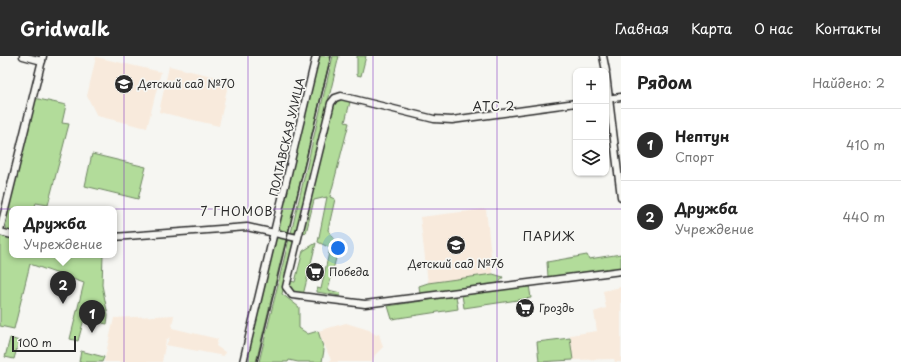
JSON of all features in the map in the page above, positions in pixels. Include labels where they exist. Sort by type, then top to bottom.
[{"type":"street","points":[[0,231],[43,58],[23,56]]},
{"type":"street","name":"ПОЛТАВСКАЯ УЛИЦА","points":[[243,362],[316,56]]},
{"type":"street","points":[[603,56],[605,68]]},
{"type":"street","points":[[573,103],[464,118],[434,119],[341,96],[335,98],[331,103],[297,238],[286,283],[287,290],[292,295],[365,304],[621,271]]},
{"type":"street","points":[[609,99],[621,97]]},
{"type":"street","points":[[609,104],[621,197]]},
{"type":"street","points":[[117,237],[247,227],[297,238]]},
{"type":"shaded area","name":"Детский сад №70","points":[[96,57],[161,72],[147,128],[97,116],[87,96]]},
{"type":"shaded area","points":[[169,66],[229,80],[219,126],[159,112]]},
{"type":"shaded area","name":"Детский сад №76","points":[[486,209],[493,274],[428,283],[420,217]]},
{"type":"shaded area","points":[[621,287],[621,362],[615,362],[614,359],[573,360],[570,335],[597,331],[594,312],[606,308],[603,291]]},
{"type":"shaded area","points":[[174,315],[172,328],[218,339],[216,346],[225,352],[224,356],[166,345],[170,337],[166,340],[162,362],[104,362],[114,318]]},
{"type":"shaded area","points":[[346,323],[369,330],[376,335],[379,334],[383,347],[375,355],[372,362],[328,362],[331,360],[318,331]]},
{"type":"green space","points":[[317,56],[331,56],[288,232],[281,230],[278,225],[308,105],[307,95]]},
{"type":"green space","points":[[333,56],[339,56],[297,229],[294,233],[291,233]]},
{"type":"green space","points":[[357,56],[366,56],[361,76],[357,75]]},
{"type":"green space","points":[[34,98],[66,105],[62,123],[69,124],[48,205],[36,203],[35,206],[9,206],[9,232],[7,231],[4,219]]},
{"type":"green space","points":[[340,99],[350,102],[345,122],[349,123],[330,197],[335,199],[328,230],[339,246],[328,290],[341,293],[340,296],[317,292],[317,288],[321,289],[330,248],[318,242],[327,197],[314,200],[306,233],[303,232],[334,104]]},
{"type":"green space","points":[[92,154],[146,167],[138,199],[85,186]]},
{"type":"green space","points":[[0,236],[9,238],[9,258],[103,258],[102,285],[108,316],[107,324],[84,319],[78,341],[70,339],[84,283],[30,264],[14,329],[0,326]]},
{"type":"green space","points":[[278,237],[286,239],[256,362],[246,362],[276,239]]},
{"type":"green space","points":[[289,239],[294,245],[282,294],[299,307],[299,328],[308,334],[318,331],[324,350],[322,362],[298,362],[289,360],[288,362],[259,362]]},
{"type":"green space","points":[[316,243],[303,295],[293,292],[290,288],[290,281],[295,282],[303,251]]},
{"type":"green space","points":[[621,254],[621,268],[548,277],[547,262],[587,255],[589,259]]},
{"type":"green space","points":[[493,274],[503,277],[499,283],[420,294],[419,286],[428,283]]},
{"type":"green space","points":[[529,285],[531,298],[464,308],[462,295]]},
{"type":"green space","points":[[456,296],[458,309],[392,319],[388,306]]},
{"type":"green space","points":[[10,338],[19,341],[14,359],[5,357]]},
{"type":"green space","points":[[570,338],[573,360],[539,362],[537,342]]},
{"type":"green space","points":[[81,351],[104,357],[102,362],[79,362]]},
{"type":"railway","points":[[257,362],[331,56]]},
{"type":"place","name":"Детский сад №70","points":[[124,84]]},
{"type":"place","name":"Детский сад №76","points":[[456,245]]},
{"type":"place","name":"Победа","points":[[315,272]]},
{"type":"place","name":"Дружба","points":[[63,304]]},
{"type":"place","name":"Гроздь","points":[[525,308]]},
{"type":"place","name":"Нептун","points":[[92,333]]},
{"type":"district","name":"АТС 2","points":[[494,107]]},
{"type":"district","name":"7 ГНОМОВ","points":[[237,212]]},
{"type":"district","name":"ПАРИЖ","points":[[549,237]]}]
